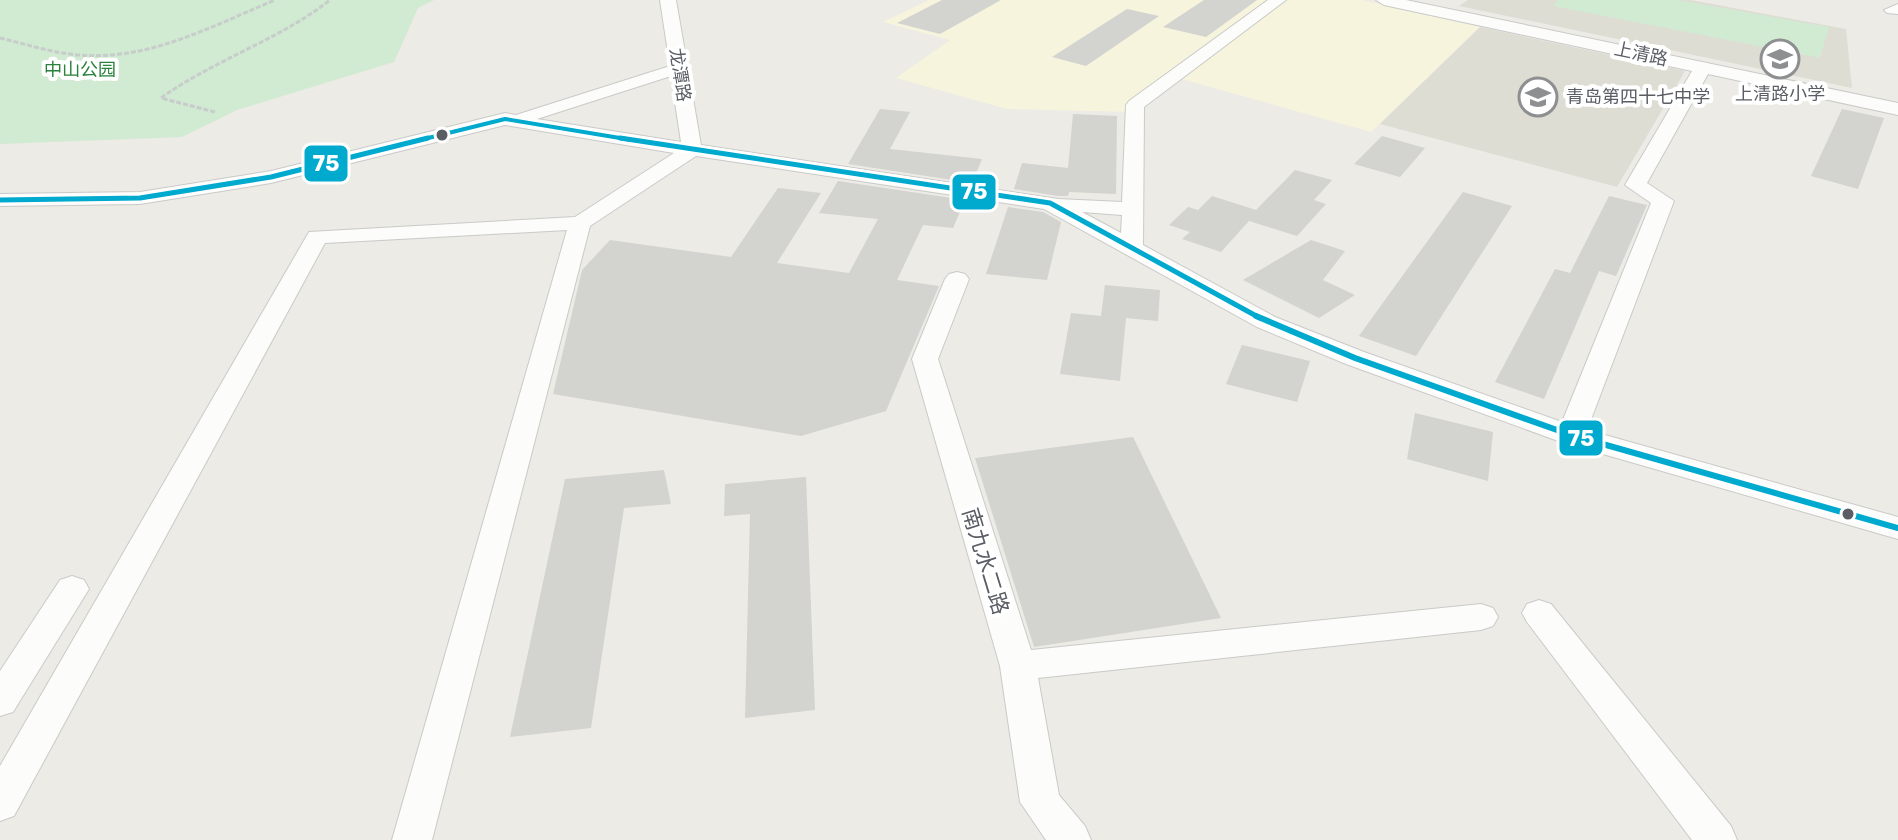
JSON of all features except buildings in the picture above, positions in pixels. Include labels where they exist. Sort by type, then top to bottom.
[{"type":"street","name":"龙潭路","points":[[668,0],[692,150]]},
{"type":"street","points":[[1132,246],[1135,105],[1278,0]]},
{"type":"street","name":"上清路","points":[[1384,0],[1898,109]]},
{"type":"street","points":[[1571,435],[1663,201],[1635,185],[1703,67]]},
{"type":"street","points":[[0,200],[140,198],[271,177],[505,119],[564,108],[643,76],[679,69]]},
{"type":"street","points":[[505,119],[1050,203],[1132,209]]},
{"type":"street","points":[[0,803],[317,237],[580,223],[692,150]]},
{"type":"street","points":[[0,210],[24,200]]},
{"type":"street","points":[[1050,203],[1266,322],[1355,358],[1571,435],[1898,528]]},
{"type":"street","points":[[412,840],[580,223]]},
{"type":"street","name":"南九水二路","points":[[957,279],[925,359],[1018,666],[1040,802],[1071,840]]},
{"type":"street","points":[[0,701],[72,589]]},
{"type":"street","points":[[1539,613],[1717,840]]},
{"type":"street","points":[[1018,666],[1481,617]]},
{"type":"path","points":[[0,38],[34,49],[82,56],[144,51],[160,48],[275,0]]},
{"type":"path","points":[[215,112],[161,98],[192,76],[270,33],[311,15],[330,0]]},
{"type":"shaded area","points":[[929,0],[1362,0],[1480,27],[1371,132],[1178,78],[1132,112],[1007,109],[896,78],[950,40],[883,22]]},
{"type":"shaded area","name":"上清路小学","points":[[1468,0],[1691,0],[1846,29],[1852,88],[1459,6]]},
{"type":"shaded area","name":"青岛第四十七中学","points":[[1480,27],[1685,71],[1617,187],[1380,124]]},
{"type":"green space","name":"中山公园","points":[[0,0],[434,0],[418,8],[394,62],[237,110],[182,137],[0,144]]},
{"type":"green space","points":[[1558,0],[1678,0],[1829,27],[1820,58],[1553,6]]},
{"type":"transit line","name":"75","points":[[0,200],[140,198],[271,177],[505,119],[1050,203],[1266,322],[1355,358],[1571,435],[1898,528]]},
{"type":"place","name":"上清路小学","points":[[1780,59]]},
{"type":"place","name":"青岛第四十七中学","points":[[1538,97]]}]
